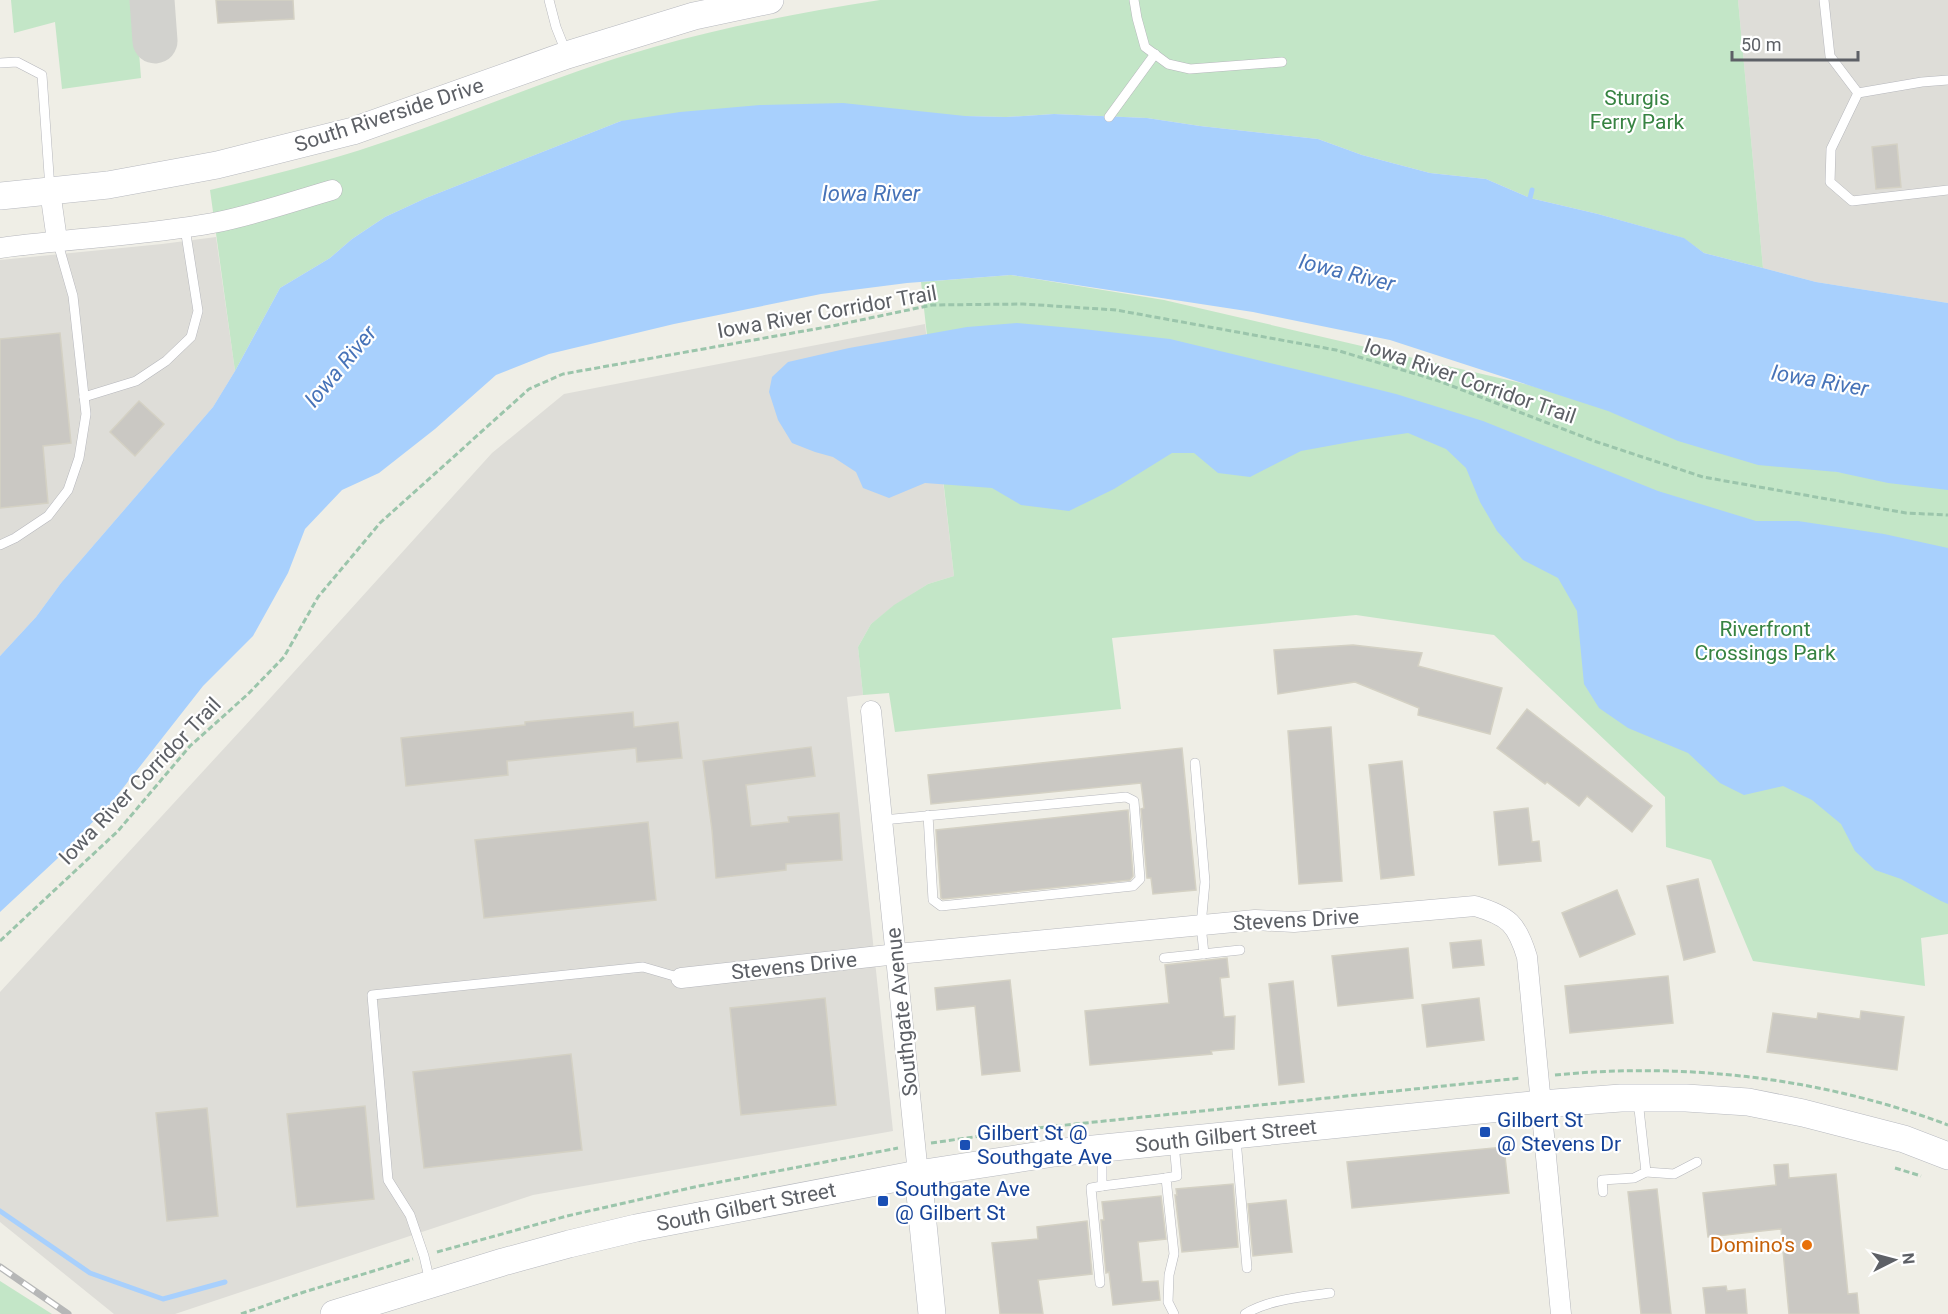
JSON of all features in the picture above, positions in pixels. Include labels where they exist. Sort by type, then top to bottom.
[{"type":"main road","name":"South Riverside Drive","points":[[0,196],[108,185],[217,165],[354,131],[567,55],[694,16],[771,0]]},
{"type":"main road","name":"South Gilbert Street","points":[[334,1314],[503,1262],[636,1228],[918,1174],[1054,1153],[1541,1104],[1637,1098],[1748,1102],[1803,1113],[1904,1139],[1948,1156]]},
{"type":"main road","name":"Southgate Avenue","points":[[918,1174],[932,1314]]},
{"type":"street","points":[[0,248],[216,223],[332,190]]},
{"type":"street","points":[[50,191],[57,240]]},
{"type":"street","name":"Southgate Avenue","points":[[871,711],[918,1174]]},
{"type":"street","name":"Stevens Drive","points":[[681,978],[897,954],[1255,920],[1294,922],[1475,906],[1493,911],[1511,922],[1521,938],[1527,957],[1561,1314]]},
{"type":"lane","points":[[549,0],[553,19],[567,55]]},
{"type":"lane","points":[[1134,0],[1145,47],[1168,64],[1190,69],[1282,62]]},
{"type":"lane","points":[[1824,0],[1830,56],[1858,93]]},
{"type":"lane","points":[[1109,117],[1155,54]]},
{"type":"lane","points":[[0,63],[17,62],[42,75],[50,191]]},
{"type":"lane","points":[[1858,93],[1948,80]]},
{"type":"lane","points":[[1858,93],[1831,149],[1830,182],[1852,201],[1948,190]]},
{"type":"lane","points":[[84,397],[136,381],[166,361],[191,337],[198,311],[185,228]]},
{"type":"lane","points":[[0,545],[48,516],[68,490],[79,458],[86,414],[73,296],[57,240]]},
{"type":"lane","points":[[1195,763],[1205,882],[1201,926],[1204,954]]},
{"type":"lane","points":[[883,820],[928,815],[1126,797],[1134,801],[1140,879],[1133,886],[941,906],[933,900],[928,815]]},
{"type":"lane","points":[[1164,958],[1240,950]]},
{"type":"lane","points":[[430,1284],[424,1256],[410,1215],[388,1180],[372,995],[643,967],[681,978]]},
{"type":"lane","points":[[1637,1098],[1646,1172]]},
{"type":"lane","points":[[1236,1135],[1247,1268]]},
{"type":"lane","points":[[1100,1283],[1091,1188],[1177,1176],[1174,1141]]},
{"type":"lane","points":[[1102,1148],[1102,1186]]},
{"type":"lane","points":[[1604,1192],[1602,1180],[1634,1178],[1646,1172],[1674,1174],[1697,1162]]},
{"type":"lane","points":[[1166,1178],[1174,1254],[1169,1275],[1168,1302],[1174,1314]]},
{"type":"lane","points":[[1245,1314],[1256,1307],[1330,1293]]},
{"type":"lane","points":[[1555,1314],[1561,1314]]},
{"type":"path","name":"Iowa River Corridor Trail","points":[[0,941],[118,831],[190,746],[248,694],[284,657],[318,597],[380,523],[530,389],[563,374],[832,326],[932,305],[1023,304],[1116,310],[1336,350],[1438,381],[1594,441],[1703,477],[1906,513],[1948,515]]},
{"type":"path","points":[[1895,1168],[1921,1176]]},
{"type":"shaded area","points":[[1738,0],[1948,0],[1948,303],[1816,282],[1763,268]]},
{"type":"shaded area","points":[[216,237],[235,371],[213,407],[61,583],[36,617],[0,656],[0,260]]},
{"type":"shaded area","points":[[925,324],[954,576],[928,584],[871,624],[858,647],[863,695],[847,697],[893,1131],[533,1195],[175,1314],[114,1314],[0,1222],[0,992],[492,453],[564,394]]},
{"type":"green space","points":[[11,0],[135,0],[141,78],[62,89],[55,22],[14,33]]},
{"type":"green space","name":"Sturgis Ferry Park","points":[[880,0],[1738,0],[1763,268],[1704,253],[1683,238],[1530,198],[1486,179],[1430,173],[1362,155],[1318,139],[1147,118],[1054,114],[1006,117],[621,121],[426,198],[385,217],[352,239],[330,258],[280,288],[235,371],[210,190],[370,147],[588,68],[654,47],[766,20]]},
{"type":"green space","name":"Riverfront Crossings Park","points":[[1011,275],[1164,300],[1521,383],[1837,472],[1948,480],[1948,934],[1921,938],[1925,986],[1753,961],[1711,860],[1666,847],[1665,797],[1494,635],[1356,615],[1112,638],[1121,709],[895,732],[889,693],[863,695],[858,647],[871,624],[894,605],[928,584],[954,576],[921,282]]},
{"type":"green space","points":[[0,1281],[52,1314],[0,1314]]},
{"type":"water","name":"Iowa River","points":[[843,103],[965,116],[1006,117],[1054,114],[1147,118],[1318,139],[1362,155],[1430,173],[1486,179],[1530,198],[1684,238],[1704,253],[1816,282],[1948,303],[1948,490],[1888,483],[1837,472],[1758,465],[1678,441],[1608,411],[1390,340],[1253,312],[1011,275],[907,283],[821,294],[674,324],[549,354],[496,375],[435,429],[379,473],[342,490],[305,529],[288,573],[253,636],[203,686],[112,802],[57,859],[0,912],[0,656],[36,617],[61,583],[213,407],[280,288],[330,258],[352,239],[385,217],[426,198],[621,121],[680,112],[760,105]]},
{"type":"water","points":[[1017,323],[1170,339],[1316,374],[1396,394],[1483,421],[1658,491],[1756,521],[1798,521],[1884,534],[1948,548],[1948,904],[1901,879],[1875,870],[1855,851],[1841,824],[1812,800],[1783,786],[1744,795],[1720,783],[1688,753],[1628,728],[1599,708],[1584,684],[1577,611],[1558,578],[1523,560],[1497,531],[1480,502],[1466,468],[1446,449],[1408,433],[1301,451],[1250,477],[1218,473],[1194,453],[1172,453],[1114,489],[1069,511],[1021,505],[992,488],[925,483],[889,498],[863,488],[856,472],[833,457],[792,443],[778,420],[769,392],[772,377],[788,362],[849,348],[967,327]]},
{"type":"building","points":[[216,0],[293,0],[294,19],[218,23]]},
{"type":"building","points":[[1897,144],[1901,187],[1876,189],[1872,147]]},
{"type":"building","points":[[60,333],[71,443],[43,446],[48,503],[0,508],[0,339]]},
{"type":"building","points":[[139,401],[164,424],[135,456],[110,432]]},
{"type":"building","points":[[1353,645],[1422,653],[1418,666],[1502,688],[1490,734],[1418,715],[1419,708],[1355,682],[1278,694],[1274,650]]},
{"type":"building","points":[[1527,709],[1652,806],[1632,832],[1587,796],[1579,806],[1497,748]]},
{"type":"building","points":[[633,712],[634,727],[678,722],[682,758],[637,762],[636,748],[507,761],[508,775],[406,786],[401,738],[525,725],[525,722]]},
{"type":"building","points":[[1331,727],[1342,881],[1299,884],[1288,731]]},
{"type":"building","points":[[811,747],[815,776],[746,785],[751,826],[789,822],[788,817],[839,813],[842,860],[786,864],[786,870],[716,878],[703,761]]},
{"type":"building","points":[[1182,748],[1196,890],[1153,894],[1151,878],[1147,878],[1141,783],[931,804],[928,775]]},
{"type":"building","points":[[1402,761],[1414,875],[1381,879],[1369,765]]},
{"type":"building","points":[[1528,808],[1532,842],[1539,841],[1541,861],[1499,865],[1494,812]]},
{"type":"building","points":[[1128,810],[1133,876],[1130,880],[941,898],[936,830]]},
{"type":"building","points":[[648,822],[656,900],[484,918],[475,840]]},
{"type":"building","points":[[1698,879],[1715,952],[1684,960],[1667,886]]},
{"type":"building","points":[[1617,890],[1635,934],[1580,957],[1562,913]]},
{"type":"building","points":[[1481,940],[1484,965],[1453,968],[1450,943]]},
{"type":"building","points":[[1408,948],[1413,998],[1338,1006],[1332,956]]},
{"type":"building","points":[[1227,958],[1229,977],[1220,978],[1224,1017],[1235,1016],[1234,1049],[1211,1051],[1212,1054],[1090,1065],[1085,1011],[1169,1003],[1165,965]]},
{"type":"building","points":[[1668,976],[1673,1023],[1570,1033],[1565,986]]},
{"type":"building","points":[[1010,980],[1020,1071],[982,1075],[975,1006],[937,1010],[935,988]]},
{"type":"building","points":[[1293,981],[1304,1082],[1279,1085],[1269,984]]},
{"type":"building","points":[[825,998],[836,1105],[741,1115],[730,1008]]},
{"type":"building","points":[[1479,998],[1484,1040],[1427,1047],[1422,1005]]},
{"type":"building","points":[[1861,1011],[1904,1017],[1897,1070],[1767,1052],[1773,1013],[1817,1019],[1818,1013],[1860,1019]]},
{"type":"building","points":[[571,1054],[582,1150],[424,1168],[413,1072]]},
{"type":"building","points":[[365,1106],[374,1199],[297,1207],[287,1114]]},
{"type":"building","points":[[207,1108],[218,1216],[167,1221],[156,1113]]},
{"type":"building","points":[[1504,1147],[1509,1193],[1352,1208],[1347,1162]]},
{"type":"building","points":[[1788,1164],[1789,1178],[1836,1174],[1848,1294],[1857,1293],[1859,1314],[1789,1314],[1781,1229],[1708,1237],[1703,1193],[1776,1185],[1774,1165]]},
{"type":"building","points":[[1233,1184],[1238,1247],[1182,1252],[1176,1189]]},
{"type":"building","points":[[1657,1189],[1671,1314],[1641,1314],[1628,1192]]},
{"type":"building","points":[[1161,1196],[1166,1239],[1138,1242],[1142,1282],[1158,1281],[1160,1300],[1113,1305],[1109,1272],[1106,1273],[1101,1220],[1104,1220],[1102,1202]]},
{"type":"building","points":[[1286,1200],[1292,1252],[1253,1256],[1248,1204]]},
{"type":"building","points":[[1087,1221],[1092,1274],[1038,1280],[1043,1314],[1000,1314],[992,1243],[1038,1239],[1037,1227]]},
{"type":"building","points":[[1726,1286],[1727,1291],[1745,1289],[1747,1314],[1706,1314],[1703,1288]]},
{"type":"waterway","points":[[1530,198],[1532,190]]},
{"type":"waterway","points":[[0,1211],[90,1273],[163,1299],[225,1282]]},
{"type":"taxiway","points":[[152,0],[155,41]]},
{"type":"railway","points":[[0,1267],[68,1314]]},
{"type":"place","name":"Gilbert St @ Stevens Dr","points":[[1485,1132]]},
{"type":"place","name":"Gilbert St @ Southgate Ave","points":[[965,1145]]},
{"type":"place","name":"Southgate Ave @ Gilbert St","points":[[883,1201]]},
{"type":"place","name":"Domino's","points":[[1807,1245]]}]
